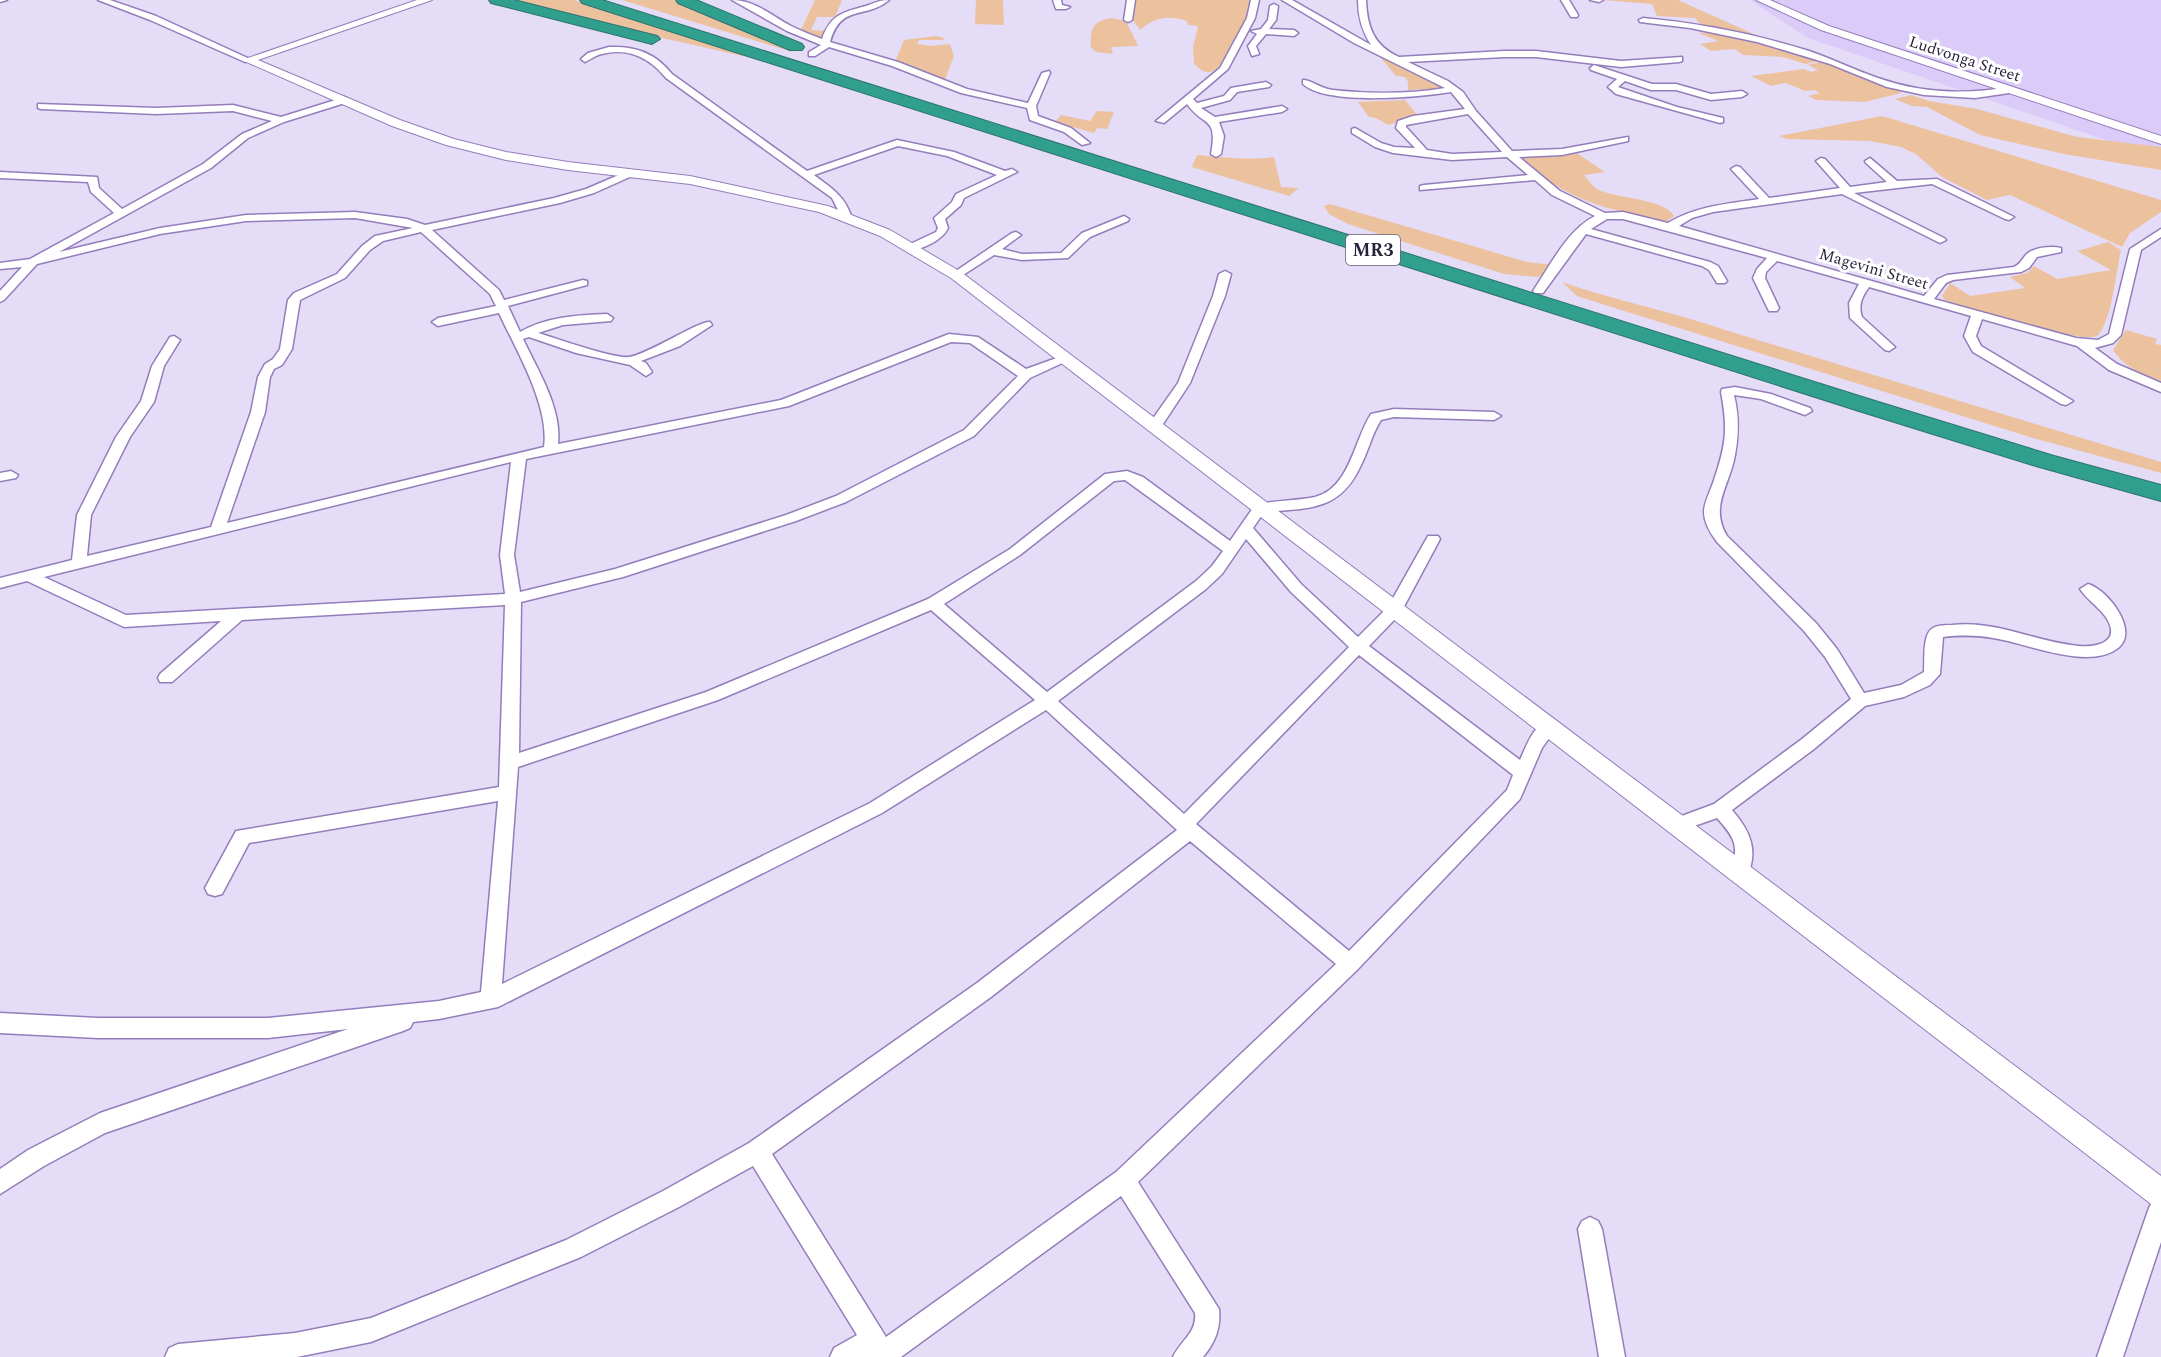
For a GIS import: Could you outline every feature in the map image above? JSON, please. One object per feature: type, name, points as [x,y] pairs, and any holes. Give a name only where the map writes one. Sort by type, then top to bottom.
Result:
[{"type":"highway","points":[[496,0],[784,71],[1060,149]]},
{"type":"highway","name":"MR3","points":[[587,0],[1833,396],[2045,461],[2161,493]]},
{"type":"highway","name":"MR3","points":[[612,0],[2024,441],[2161,479]]},
{"type":"highway","points":[[682,0],[822,47],[1034,122],[1085,143],[1222,189]]},
{"type":"street","points":[[102,0],[153,18],[248,60],[450,142],[506,156],[736,188],[846,216],[885,233],[956,274],[2161,1194]]},
{"type":"street","points":[[248,60],[427,0]]},
{"type":"street","points":[[736,0],[755,8],[822,47],[895,64],[964,91],[1031,106]]},
{"type":"street","points":[[822,47],[832,25],[848,5],[868,7],[885,0]]},
{"type":"street","points":[[1057,0],[1059,7],[1066,7]]},
{"type":"street","points":[[1128,20],[1131,0]]},
{"type":"street","points":[[1161,121],[1191,103],[1210,78],[1224,69],[1251,18],[1255,0]]},
{"type":"street","points":[[1286,0],[1357,41],[1454,89],[1460,94],[1470,111],[1509,154],[1556,193],[1603,216],[1583,230],[1539,291]]},
{"type":"street","points":[[1362,0],[1364,21],[1369,37],[1381,51]]},
{"type":"street","points":[[1565,0],[1574,15]]},
{"type":"street","points":[[1594,0],[1599,0]]},
{"type":"street","name":"Ludvonga Street","points":[[1761,0],[1825,28],[2161,140]]},
{"type":"street","points":[[1255,54],[1252,46],[1272,20],[1274,6]]},
{"type":"street","points":[[1643,20],[1732,32],[1826,60],[1872,79],[1913,91],[1980,95],[2009,90]]},
{"type":"street","points":[[1245,30],[1294,33]]},
{"type":"street","points":[[585,59],[595,52],[610,49],[645,55],[654,59],[669,76],[836,196],[846,216]]},
{"type":"street","points":[[1397,60],[1504,54],[1572,58],[1621,64],[1679,59]]},
{"type":"street","points":[[1572,58],[1651,87],[1676,87],[1712,97],[1742,94]]},
{"type":"street","points":[[1034,122],[1031,106],[1046,73]]},
{"type":"street","points":[[1623,78],[1613,87],[1619,92],[1720,120]]},
{"type":"street","points":[[1306,82],[1314,89],[1332,93],[1413,94],[1454,89]]},
{"type":"street","points":[[1191,103],[1227,98],[1234,90],[1266,85]]},
{"type":"street","points":[[0,298],[33,262],[207,166],[245,136],[282,120],[345,100]]},
{"type":"street","points":[[1191,103],[1205,117],[1213,120],[1282,109]]},
{"type":"street","points":[[41,106],[156,111],[233,108],[282,120]]},
{"type":"street","points":[[1424,152],[1401,128],[1401,123],[1413,119],[1470,111]]},
{"type":"street","points":[[1213,120],[1219,136],[1216,154]]},
{"type":"street","points":[[1355,131],[1378,145],[1393,150],[1452,157],[1562,152],[1625,139]]},
{"type":"street","points":[[807,174],[897,143],[950,154],[1009,173],[960,196],[957,203],[939,218],[943,228],[939,234],[910,248]]},
{"type":"street","points":[[1821,161],[1847,192],[1940,240]]},
{"type":"street","points":[[1870,161],[1895,184]]},
{"type":"street","points":[[1736,169],[1767,202]]},
{"type":"street","points":[[217,530],[258,412],[264,377],[269,367],[278,362],[286,349],[294,300],[305,292],[341,276],[366,248],[380,238],[556,201],[590,191],[628,174]]},
{"type":"street","points":[[0,175],[93,179],[95,190],[115,216],[130,225],[159,231]]},
{"type":"street","points":[[1424,188],[1538,177]]},
{"type":"street","points":[[1670,227],[1688,216],[1712,209],[1895,184],[1933,181],[2009,217]]},
{"type":"street","points":[[0,266],[33,262],[159,231],[246,218],[355,215],[399,220],[476,219]]},
{"type":"street","name":"Magevini Street","points":[[1603,216],[1630,218],[1670,227],[1978,315],[2096,345],[2108,342],[2115,335],[2136,249],[2161,232]]},
{"type":"street","points":[[993,252],[1022,257],[1064,256],[1086,235],[1124,219]]},
{"type":"street","points":[[399,220],[425,230],[495,292],[548,408],[553,432],[551,449]]},
{"type":"street","points":[[1583,230],[1706,264],[1714,268],[1721,281]]},
{"type":"street","points":[[956,274],[1016,235]]},
{"type":"street","points":[[1927,300],[1942,281],[1951,277],[2017,270],[2025,267],[2027,258],[2031,254],[2058,250]]},
{"type":"street","points":[[1773,308],[1759,278],[1761,271],[1774,257]]},
{"type":"street","points":[[1154,427],[1184,383],[1219,296],[1225,274]]},
{"type":"street","points":[[438,322],[583,283]]},
{"type":"street","points":[[1866,283],[1854,302],[1853,311],[1856,318],[1888,347]]},
{"type":"street","points":[[1978,315],[1968,334],[1970,342],[1977,349],[2066,401]]},
{"type":"street","points":[[515,339],[545,324],[564,319],[607,318]]},
{"type":"street","points":[[629,361],[676,343],[706,325]]},
{"type":"street","points":[[527,333],[580,350],[629,361],[642,366],[646,372]]},
{"type":"street","points":[[0,583],[519,456],[784,403],[948,338],[974,340],[1026,375]]},
{"type":"street","points":[[80,563],[84,515],[123,437],[147,402],[158,366],[174,339]]},
{"type":"street","points":[[2081,343],[2113,367],[2161,388]]},
{"type":"street","points":[[28,576],[124,621],[513,599],[618,573],[791,518],[842,499],[969,433],[1026,375],[1065,359]]},
{"type":"street","points":[[1805,411],[1745,391],[1727,392],[1733,421],[1728,458],[1711,511],[1712,517],[1714,527],[1722,539],[1810,627],[1831,653],[1860,700]]},
{"type":"street","points":[[0,1023],[98,1028],[268,1028],[439,1010],[491,1000],[876,808],[1047,701],[1201,585],[1217,570],[1260,508],[1329,497],[1336,492],[1356,463],[1363,441],[1377,417],[1394,413],[1494,416]]},
{"type":"street","points":[[491,1000],[510,763],[513,599],[507,555],[519,456]]},
{"type":"street","points":[[510,763],[712,696],[933,603],[1007,558],[1100,484],[1117,475],[1127,475],[1138,480],[1232,549]]},
{"type":"street","points":[[1246,529],[1296,588],[1358,646],[1524,773]]},
{"type":"street","points":[[178,1357],[295,1345],[371,1330],[573,1249],[757,1151],[984,990],[1187,827],[1394,610],[1433,539]]},
{"type":"street","points":[[1677,825],[1720,809],[1808,744],[1860,700],[1899,693],[1921,684],[1932,674],[1935,636],[1938,632],[1957,628],[1990,630],[2080,652],[2112,646],[2118,639],[2120,631],[2116,620],[2105,605],[2088,590]]},
{"type":"street","points":[[933,603],[1047,701],[1187,827],[1350,963]]},
{"type":"street","points":[[166,678],[239,614]]},
{"type":"street","points":[[843,1357],[880,1351],[1124,1180],[1350,963],[1514,794],[1535,745],[1548,728]]},
{"type":"street","points":[[215,888],[243,836],[506,793]]},
{"type":"street","points":[[1720,809],[1732,822],[1746,847],[1746,859],[1739,873]]},
{"type":"street","points":[[0,1184],[36,1158],[100,1124],[196,1092],[292,1056],[439,1010]]},
{"type":"street","points":[[757,1151],[880,1351]]},
{"type":"street","points":[[1124,1180],[1207,1309],[1209,1323],[1204,1336],[1186,1357]]},
{"type":"street","points":[[2110,1357],[2161,1208]]},
{"type":"street","points":[[1590,1229],[1612,1357]]},
{"type":"shaded area","points":[[512,0],[574,0],[770,62],[564,16]]},
{"type":"shaded area","points":[[622,0],[674,0],[796,53]]},
{"type":"shaded area","points":[[815,0],[842,0],[835,17],[817,17],[811,30],[825,31],[823,41],[800,32]]},
{"type":"shaded area","points":[[976,0],[1003,0],[1004,25],[975,24]]},
{"type":"shaded area","points":[[1134,0],[1252,0],[1242,29],[1224,62],[1217,69],[1207,72],[1194,63],[1193,47],[1198,26],[1188,25],[1187,21],[1180,19],[1162,18],[1140,30],[1131,17]]},
{"type":"shaded area","points":[[1603,0],[1678,0],[1760,37],[1702,25],[1695,18],[1657,16],[1652,4]]},
{"type":"shaded area","points":[[1750,0],[2161,0],[2161,159],[1808,38]]},
{"type":"shaded area","points":[[1111,18],[1126,21],[1138,46],[1111,47],[1113,54],[1096,52],[1091,47],[1092,31],[1096,24]]},
{"type":"shaded area","points":[[1721,31],[1822,60],[1806,64],[1783,57],[1743,55],[1735,49],[1711,51],[1700,44],[1719,41],[1698,33]]},
{"type":"shaded area","points":[[936,36],[944,38],[943,40],[919,40],[917,44],[932,46],[950,44],[954,56],[944,82],[895,62],[904,40]]},
{"type":"shaded area","points":[[1374,50],[1446,88],[1408,90],[1405,77],[1396,76],[1380,57],[1368,51]]},
{"type":"shaded area","points":[[1824,61],[1897,88],[1901,93],[1865,102],[1816,100],[1808,96],[1820,93],[1814,90],[1805,91],[1786,83],[1771,86],[1751,76],[1804,69],[1811,72],[1818,70],[1808,65]]},
{"type":"shaded area","points":[[1911,95],[1929,101],[1977,109],[2077,137],[2161,147],[2161,170],[2064,154],[1980,135],[1927,107],[1912,106],[1895,99]]},
{"type":"shaded area","points":[[1405,100],[1418,116],[1388,125],[1369,117],[1358,102]]},
{"type":"shaded area","points":[[1097,111],[1114,112],[1107,129],[1097,128],[1094,133],[1055,122],[1061,115],[1090,121]]},
{"type":"shaded area","points":[[1882,116],[2161,200],[2161,212],[2130,233],[2122,247],[2010,195],[1987,200],[1942,177],[1916,154],[1901,147],[1870,141],[1787,139],[1779,136]]},
{"type":"shaded area","points":[[1575,152],[1605,172],[1584,175],[1597,189],[1650,202],[1668,210],[1674,216],[1667,221],[1661,221],[1584,200],[1551,182],[1518,155],[1543,156]]},
{"type":"shaded area","points":[[1197,155],[1245,159],[1274,157],[1281,187],[1299,188],[1289,196],[1192,167]]},
{"type":"shaded area","points":[[1330,204],[1527,262],[1554,265],[1547,273],[1538,277],[1504,274],[1348,224],[1329,214],[1324,206]]},
{"type":"shaded area","points":[[2108,242],[2121,250],[2110,307],[2103,328],[2098,335],[2075,336],[2055,332],[1960,305],[1945,300],[1942,296],[1950,283],[1970,296],[2025,288],[2010,277],[2027,273],[2034,266],[2057,279],[2111,270],[2077,251]]},
{"type":"shaded area","points":[[1562,282],[1705,323],[2161,462],[2161,473],[2033,438],[1605,305],[1577,296]]},
{"type":"shaded area","points":[[2126,330],[2157,339],[2155,344],[2161,345],[2161,381],[2140,373],[2117,356],[2113,350]]}]
